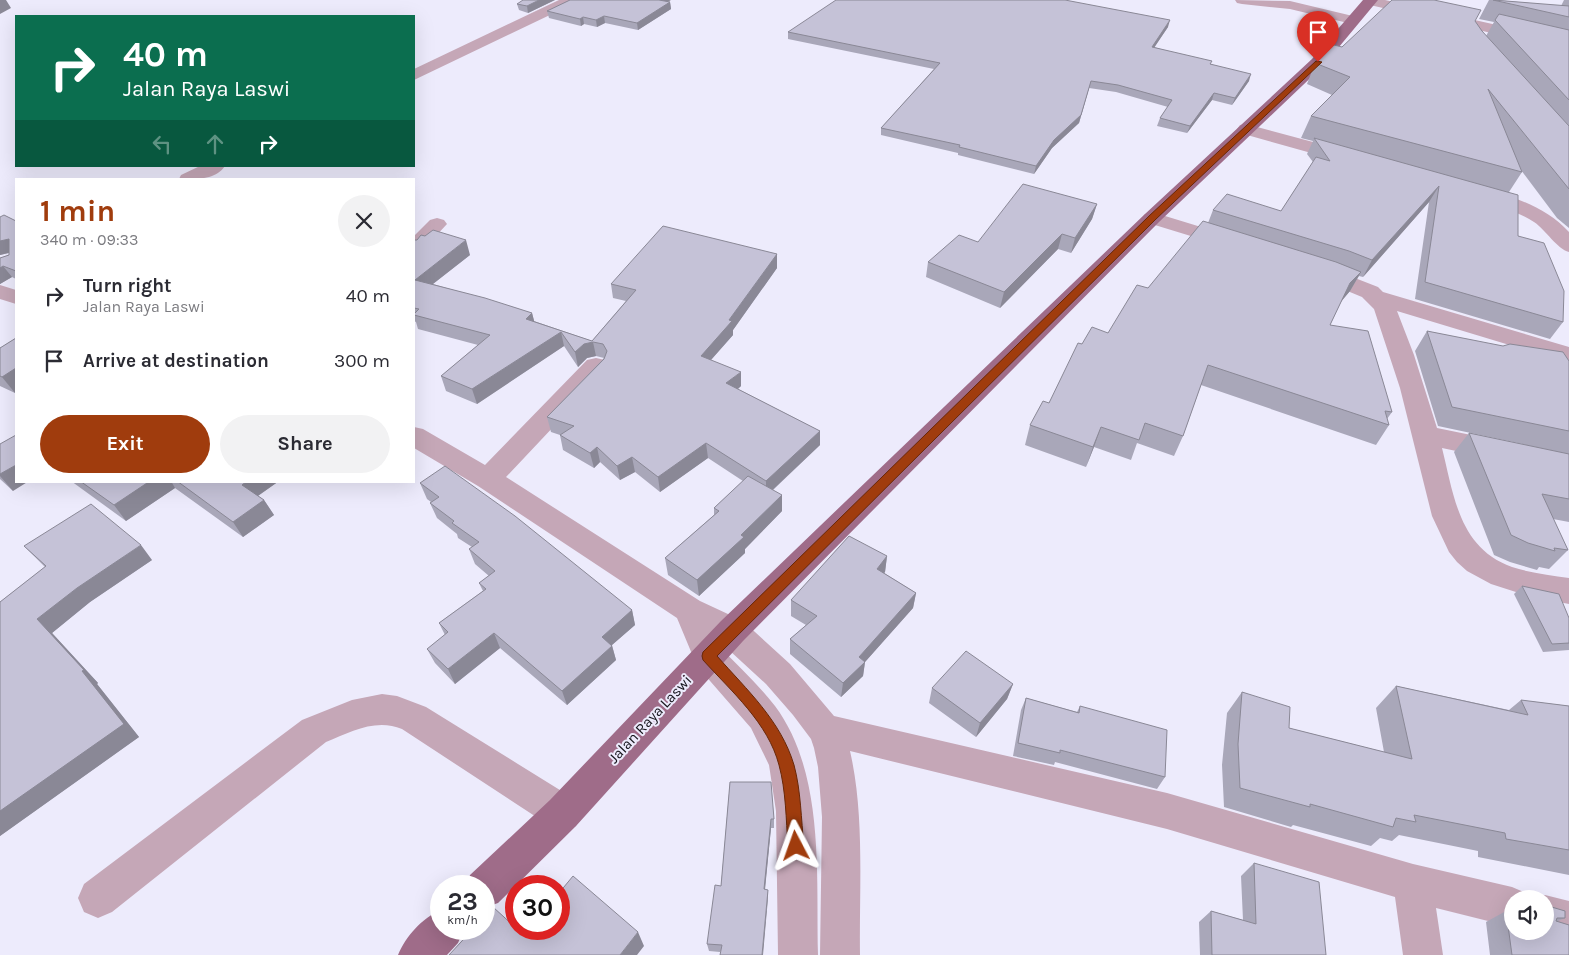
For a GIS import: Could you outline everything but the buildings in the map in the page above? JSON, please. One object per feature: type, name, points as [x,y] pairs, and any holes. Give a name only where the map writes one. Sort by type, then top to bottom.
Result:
[{"type":"main road","name":"Jalan Raya Laswi","points":[[495,878],[563,813],[732,631],[1152,218],[1318,62],[1370,1]]},
{"type":"main road","points":[[418,955],[433,940]]},
{"type":"street","points":[[415,75],[570,0]]},
{"type":"street","points":[[1243,0],[1278,14],[1348,26]]},
{"type":"street","points":[[1430,0],[1569,32]]},
{"type":"street","points":[[1370,1],[1478,34],[1569,46]]},
{"type":"street","points":[[1246,129],[1366,162]]},
{"type":"street","points":[[190,178],[214,167]]},
{"type":"street","points":[[1468,191],[1517,206],[1546,219],[1563,236],[1569,246]]},
{"type":"street","points":[[1152,218],[1249,248]]},
{"type":"street","points":[[415,247],[437,224]]},
{"type":"street","points":[[1295,263],[1359,286],[1378,298],[1497,346],[1569,355]]},
{"type":"street","points":[[0,292],[15,297]]},
{"type":"street","points":[[1378,298],[1384,307],[1395,337],[1425,435],[1448,520],[1460,548],[1468,556],[1496,573],[1515,580],[1569,591]]},
{"type":"street","points":[[1395,337],[1423,342]]},
{"type":"street","points":[[488,479],[596,366]]},
{"type":"street","points":[[1425,435],[1569,465]]},
{"type":"street","points":[[415,437],[488,479],[689,610],[732,631],[778,674],[805,704],[824,729],[832,748],[839,793],[840,955]]},
{"type":"street","points":[[689,610],[708,656],[763,717],[778,743],[786,765],[794,811],[798,955]]},
{"type":"street","points":[[98,898],[314,731],[339,720],[367,712],[390,710],[414,718],[563,813]]},
{"type":"street","points":[[824,729],[1167,811],[1413,883],[1504,905]]},
{"type":"street","points":[[1413,883],[1424,955]]},
{"type":"street","points":[[1554,917],[1569,921]]},
{"type":"route","points":[[796,846],[791,786],[778,743],[763,717],[708,656],[1152,218],[1318,62]]}]
